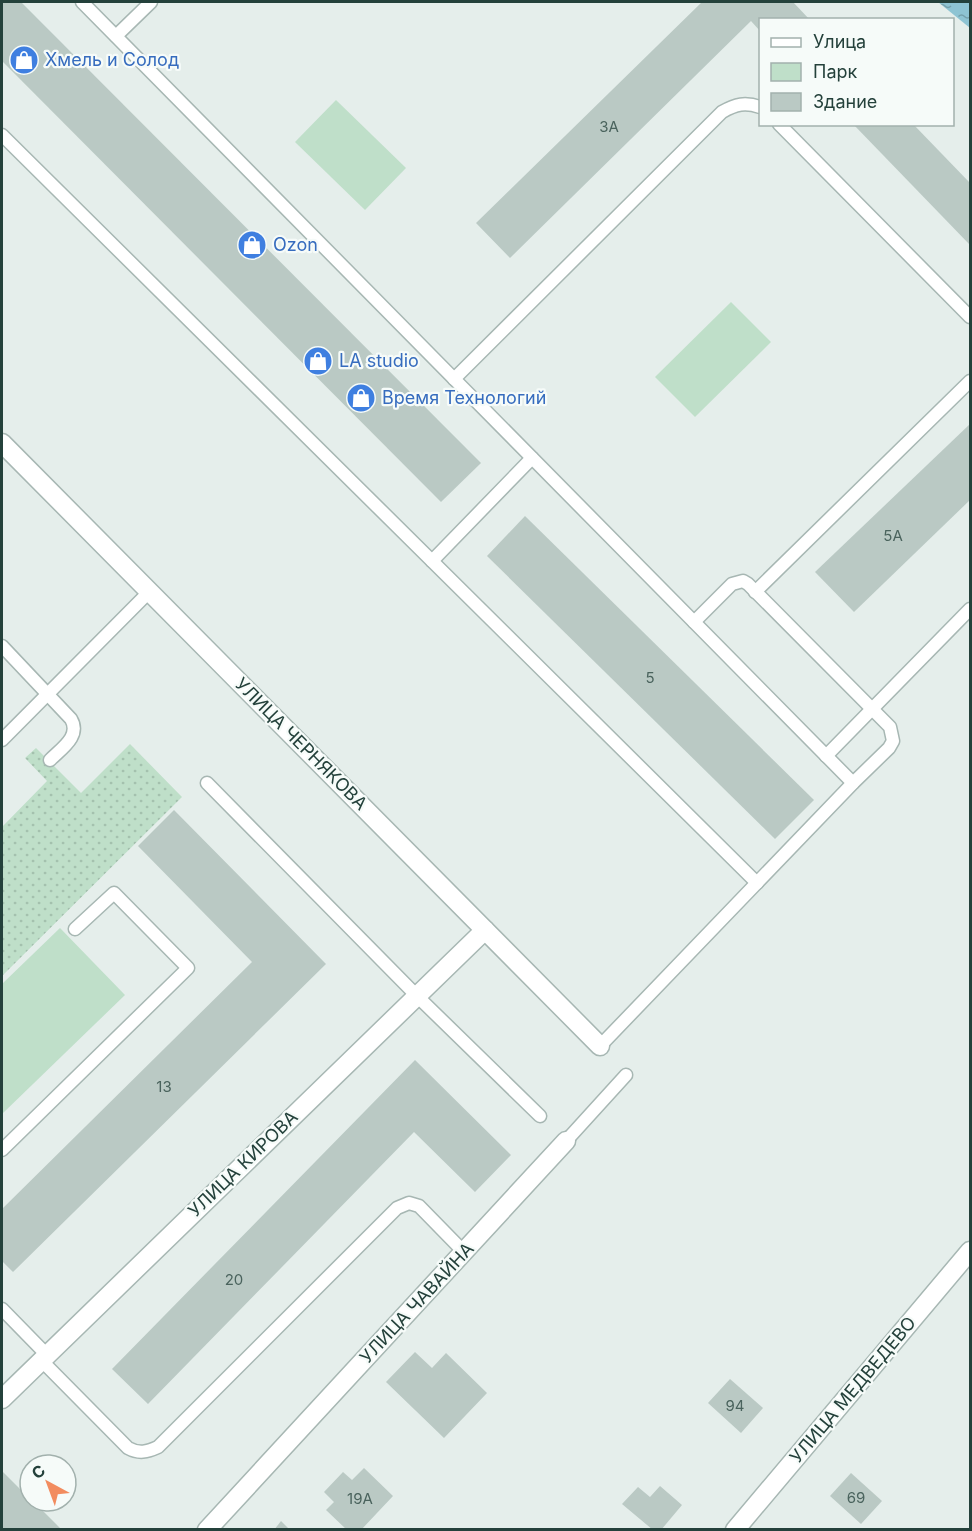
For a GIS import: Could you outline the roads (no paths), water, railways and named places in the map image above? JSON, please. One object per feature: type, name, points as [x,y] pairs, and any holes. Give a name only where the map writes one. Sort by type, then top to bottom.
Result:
[{"type":"street","name":"УЛИЦА ЧЕРНЯКОВА","points":[[2,443],[600,1046]]},
{"type":"street","name":"УЛИЦА КИРОВА","points":[[2,1399],[485,930]]},
{"type":"street","name":"УЛИЦА ЧАВАЙНА","points":[[207,1530],[566,1141]]},
{"type":"street","name":"УЛИЦА МЕДВЕДЕВО","points":[[735,1530],[970,1251]]},
{"type":"lane","points":[[82,2],[853,783]]},
{"type":"lane","points":[[116,36],[151,2]]},
{"type":"lane","points":[[454,379],[722,112],[734,105],[748,103],[759,107]]},
{"type":"lane","points":[[781,126],[970,317]]},
{"type":"lane","points":[[2,135],[757,883]]},
{"type":"lane","points":[[755,592],[970,381]]},
{"type":"lane","points":[[432,561],[532,458]]},
{"type":"lane","points":[[600,1046],[889,748],[893,741],[890,727],[743,581],[736,582],[694,622]]},
{"type":"lane","points":[[2,740],[149,592]]},
{"type":"lane","points":[[826,756],[970,609]]},
{"type":"lane","points":[[2,646],[72,718],[75,729],[70,740],[50,760]]},
{"type":"lane","points":[[207,783],[417,996],[540,1116]]},
{"type":"lane","points":[[2,1150],[188,968],[114,892],[75,929]]},
{"type":"lane","name":"УЛИЦА ЧАВАЙНА","points":[[566,1141],[626,1075]]},
{"type":"lane","points":[[2,1309],[128,1448],[135,1452],[158,1447],[397,1208],[409,1203],[419,1206],[464,1252]]},
{"type":"water","points":[[938,2],[970,2],[970,28]]},
{"type":"place","name":"Хмель и Солод","points":[[24,60]]},
{"type":"place","name":"Ozon","points":[[252,245]]},
{"type":"place","name":"LА studio","points":[[318,361]]},
{"type":"place","name":"Время Технологий","points":[[361,398]]}]
